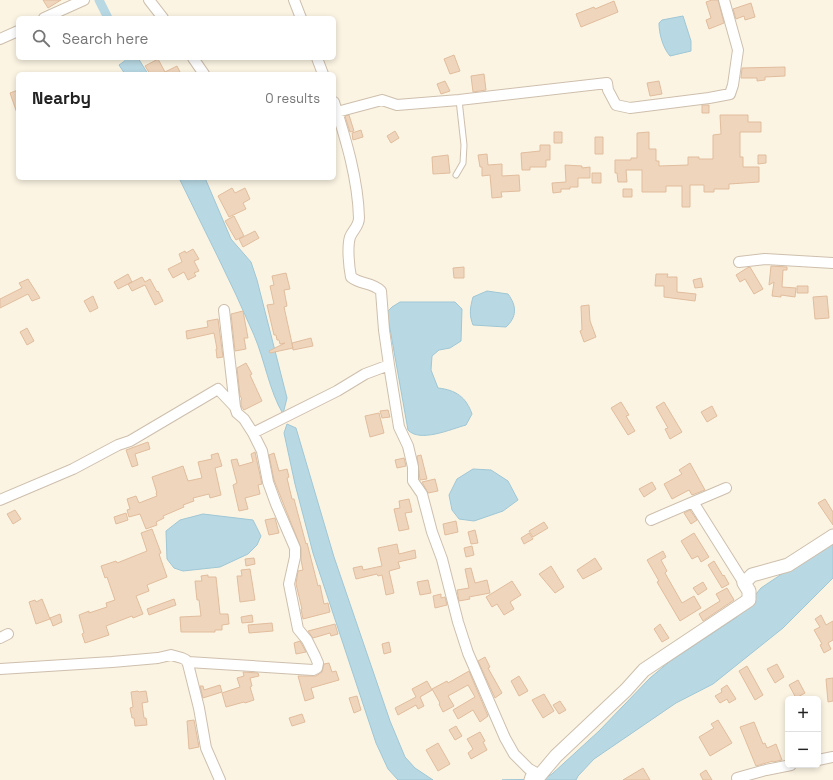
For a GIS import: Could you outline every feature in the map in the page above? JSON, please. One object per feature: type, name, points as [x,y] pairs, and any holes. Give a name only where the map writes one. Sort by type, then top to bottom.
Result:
[{"type":"street","points":[[48,16],[83,0]]},
{"type":"street","points":[[149,0],[162,16]]},
{"type":"street","points":[[294,0],[300,16]]},
{"type":"street","points":[[693,502],[749,591],[749,600],[644,670],[626,690],[534,777],[529,769],[514,754],[505,738],[468,653],[422,494],[413,481],[413,467],[408,446],[399,427],[384,330],[381,291],[376,286],[356,280],[352,277],[349,263],[350,238],[359,220],[354,172],[336,107],[382,100],[397,105],[458,100],[607,82],[608,90],[616,105],[630,108],[730,94],[733,85],[738,50],[724,0]]},
{"type":"street","points":[[0,39],[16,32]]},
{"type":"street","points":[[194,60],[203,72]]},
{"type":"street","points":[[318,60],[323,72]]},
{"type":"street","points":[[739,262],[765,259],[833,263]]},
{"type":"street","points":[[0,669],[158,658],[171,654],[188,662],[314,670],[317,668],[318,663],[315,656],[307,640],[298,629],[289,584],[295,557],[295,548],[268,482],[262,451],[253,433],[244,419],[237,413],[235,407],[224,310]]},
{"type":"street","points":[[253,433],[337,391],[365,374],[389,365]]},
{"type":"street","points":[[0,500],[74,469],[118,444],[130,440],[218,389],[235,407]]},
{"type":"street","points":[[651,520],[726,488]]},
{"type":"street","points":[[744,583],[752,575],[788,565],[833,536]]},
{"type":"street","points":[[188,662],[199,708],[206,748],[220,780]]},
{"type":"street","points":[[821,760],[833,758]]},
{"type":"street","points":[[737,778],[785,766]]},
{"type":"lane","points":[[456,175],[463,163],[464,145],[458,100]]},
{"type":"water","points":[[683,16],[691,41],[691,51],[670,56],[662,41],[659,23],[662,20]]},
{"type":"water","points":[[126,60],[139,60],[147,72],[124,72],[119,65]]},
{"type":"water","points":[[180,180],[206,180],[231,239],[251,262],[287,398],[283,414],[274,395],[254,335],[227,275]]},
{"type":"water","points":[[487,291],[508,294],[511,298],[514,307],[514,315],[506,327],[473,325],[470,311],[473,297]]},
{"type":"water","points":[[400,302],[455,302],[462,309],[461,341],[450,348],[439,350],[432,356],[431,370],[438,388],[460,395],[467,403],[472,414],[466,425],[428,435],[413,434],[408,430],[387,312]]},
{"type":"water","points":[[287,424],[296,428],[334,557],[390,721],[405,757],[415,768],[433,780],[398,780],[388,769],[376,743],[313,553],[295,484],[284,433]]},
{"type":"water","points":[[473,469],[491,470],[508,481],[518,500],[503,511],[474,521],[459,519],[452,510],[449,495],[457,479]]},
{"type":"water","points":[[203,514],[253,520],[261,536],[257,545],[248,554],[220,567],[183,571],[174,568],[167,559],[166,531],[180,520]]},
{"type":"water","points":[[833,543],[833,578],[783,628],[713,684],[676,703],[594,759],[576,780],[502,780],[543,779],[552,774],[599,731],[650,678],[669,662],[737,617],[761,588],[804,559]]},
{"type":"building","points":[[43,0],[61,0],[48,8]]},
{"type":"building","points":[[718,0],[724,23],[709,29],[706,20],[711,18],[706,2]]},
{"type":"building","points":[[614,1],[618,12],[581,27],[576,14],[594,7],[595,9]]},
{"type":"building","points":[[751,3],[755,17],[745,20],[744,16],[736,19],[733,9]]},
{"type":"building","points":[[454,55],[460,71],[450,74],[444,59]]},
{"type":"building","points":[[159,60],[165,72],[149,72],[145,66]]},
{"type":"building","points":[[177,66],[180,72],[165,72]]},
{"type":"building","points":[[785,67],[785,76],[765,77],[765,80],[757,81],[757,78],[741,78],[742,68]]},
{"type":"building","points":[[484,74],[486,90],[473,92],[471,76]]},
{"type":"building","points":[[445,81],[450,91],[441,94],[437,84]]},
{"type":"building","points":[[659,81],[662,94],[650,96],[647,83]]},
{"type":"building","points":[[16,91],[16,110],[10,93]]},
{"type":"building","points":[[702,105],[709,105],[709,113],[702,113]]},
{"type":"building","points":[[349,115],[354,131],[350,132],[345,116]]},
{"type":"building","points":[[720,115],[748,115],[748,122],[761,122],[761,132],[740,132],[740,157],[743,157],[743,167],[759,167],[759,182],[729,184],[729,189],[714,189],[714,192],[704,192],[704,185],[690,185],[690,207],[682,207],[682,186],[666,186],[666,192],[642,192],[642,170],[626,170],[627,182],[618,182],[617,173],[615,173],[615,160],[631,160],[631,158],[637,158],[637,133],[649,132],[649,149],[656,149],[656,161],[659,161],[659,166],[688,165],[688,157],[713,159],[713,135],[721,134]]},
{"type":"building","points":[[361,130],[363,137],[353,140],[352,133]]},
{"type":"building","points":[[395,131],[399,138],[391,143],[387,136]]},
{"type":"building","points":[[554,132],[562,132],[562,143],[554,143]]},
{"type":"building","points":[[595,137],[603,137],[603,154],[595,154]]},
{"type":"building","points":[[540,145],[550,145],[550,160],[546,160],[546,167],[530,167],[530,170],[522,170],[521,153],[540,151]]},
{"type":"building","points":[[487,154],[488,165],[502,164],[502,176],[519,175],[520,191],[501,192],[502,197],[492,198],[490,175],[482,176],[482,167],[480,167],[478,155]]},
{"type":"building","points":[[448,155],[450,173],[433,174],[432,157]]},
{"type":"building","points":[[758,155],[766,155],[766,163],[758,164]]},
{"type":"building","points":[[565,165],[582,166],[582,168],[590,167],[590,178],[578,178],[578,187],[561,189],[561,192],[553,193],[552,183],[566,182]]},
{"type":"building","points":[[592,173],[601,173],[601,183],[592,183]]},
{"type":"building","points":[[232,188],[235,193],[245,188],[250,199],[243,203],[246,209],[229,217],[218,196]]},
{"type":"building","points":[[623,189],[632,189],[632,197],[623,197]]},
{"type":"building","points":[[234,216],[244,236],[236,240],[225,221]]},
{"type":"building","points":[[255,231],[259,238],[243,247],[239,239]]},
{"type":"building","points":[[193,249],[199,259],[194,261],[199,271],[194,273],[196,276],[188,280],[184,272],[173,278],[168,269],[182,262],[179,254],[185,251],[186,253]]},
{"type":"building","points":[[771,266],[787,267],[787,270],[783,270],[782,287],[796,288],[795,297],[781,295],[781,297],[772,296],[774,282],[769,285]]},
{"type":"building","points":[[464,267],[464,278],[454,278],[453,268]]},
{"type":"building","points":[[750,267],[763,289],[754,294],[745,279],[740,282],[736,275]]},
{"type":"building","points":[[286,273],[290,289],[284,290],[287,306],[284,307],[293,348],[270,353],[269,351],[285,343],[280,344],[276,335],[274,335],[267,305],[274,304],[270,286],[274,285],[272,276]]},
{"type":"building","points":[[128,274],[132,282],[118,289],[114,282]]},
{"type":"building","points":[[656,274],[668,274],[667,277],[677,277],[677,292],[696,294],[695,301],[664,297],[664,286],[655,286]]},
{"type":"building","points":[[142,277],[145,282],[150,279],[163,301],[155,305],[145,285],[132,291],[128,284]]},
{"type":"building","points":[[701,278],[703,287],[695,288],[693,280]]},
{"type":"building","points":[[28,279],[40,298],[32,301],[28,294],[0,308],[0,299],[22,288],[19,283]]},
{"type":"building","points":[[797,286],[808,286],[808,293],[797,293]]},
{"type":"building","points":[[93,296],[98,308],[90,312],[84,301]]},
{"type":"building","points":[[827,296],[829,318],[815,319],[813,297]]},
{"type":"building","points":[[589,305],[590,321],[596,337],[584,342],[580,331],[582,330],[581,306]]},
{"type":"building","points":[[243,311],[248,338],[244,338],[246,349],[235,351],[231,314]]},
{"type":"building","points":[[218,319],[223,357],[217,358],[214,333],[187,339],[186,331],[208,327],[207,321]]},
{"type":"building","points":[[27,328],[34,341],[27,345],[20,332]]},
{"type":"building","points":[[311,338],[313,346],[293,350],[292,343]]},
{"type":"building","points":[[246,363],[252,374],[250,375],[262,401],[244,410],[241,406],[242,399],[240,396],[237,368]]},
{"type":"building","points":[[621,402],[629,415],[626,416],[635,431],[628,435],[611,408]]},
{"type":"building","points":[[664,402],[682,432],[670,439],[665,429],[668,428],[656,407]]},
{"type":"building","points":[[712,406],[717,416],[707,422],[701,412]]},
{"type":"building","points":[[388,410],[390,417],[382,418],[380,411]]},
{"type":"building","points":[[379,413],[384,433],[370,437],[365,416]]},
{"type":"building","points":[[148,442],[150,449],[135,454],[138,465],[132,467],[126,450]]},
{"type":"building","points":[[255,452],[262,484],[258,485],[260,494],[245,498],[248,509],[239,511],[233,485],[237,483],[231,460],[237,459],[239,466],[253,462],[251,454]]},
{"type":"building","points":[[218,453],[222,466],[215,468],[221,495],[210,498],[209,494],[193,498],[194,501],[163,516],[164,518],[156,522],[157,525],[146,529],[140,514],[129,517],[127,510],[130,509],[127,499],[136,496],[139,503],[157,496],[152,477],[183,466],[188,481],[202,478],[198,462],[212,459],[211,455]]},
{"type":"building","points":[[274,453],[279,471],[287,469],[289,477],[287,478],[292,499],[294,499],[318,586],[320,585],[324,604],[328,603],[330,612],[303,619],[296,584],[298,571],[303,570],[301,548],[274,480],[269,455]]},
{"type":"building","points":[[421,455],[427,479],[420,480],[417,456]]},
{"type":"building","points":[[404,458],[406,466],[397,468],[395,460]]},
{"type":"building","points":[[690,463],[705,490],[692,495],[689,490],[672,499],[664,484],[682,474],[679,470]]},
{"type":"building","points":[[435,479],[438,491],[428,493],[422,482]]},
{"type":"building","points":[[652,482],[656,489],[644,497],[639,489]]},
{"type":"building","points":[[409,499],[412,512],[405,513],[409,529],[399,531],[394,509],[400,508],[399,501]]},
{"type":"building","points":[[825,499],[833,512],[833,525],[818,503]]},
{"type":"building","points":[[15,510],[21,519],[13,524],[7,514]]},
{"type":"building","points":[[690,510],[697,520],[691,524],[684,513]]},
{"type":"building","points":[[126,513],[128,520],[116,524],[114,517]]},
{"type":"building","points":[[275,518],[279,533],[269,535],[265,520]]},
{"type":"building","points":[[456,521],[458,532],[445,535],[443,524]]},
{"type":"building","points":[[544,522],[548,528],[533,537],[529,531]]},
{"type":"building","points":[[152,529],[161,553],[159,554],[167,577],[147,585],[149,591],[136,596],[143,614],[133,618],[132,616],[106,626],[109,635],[85,643],[79,615],[107,607],[106,603],[115,600],[107,577],[105,578],[101,566],[116,561],[117,563],[147,551],[141,533]]},
{"type":"building","points":[[475,530],[478,543],[471,544],[468,532]]},
{"type":"building","points":[[529,533],[533,539],[524,544],[521,538]]},
{"type":"building","points":[[694,533],[709,557],[701,562],[698,556],[692,559],[681,541]]},
{"type":"building","points":[[397,544],[399,554],[415,550],[416,558],[398,562],[400,568],[389,571],[394,593],[386,595],[382,575],[378,576],[377,574],[356,579],[353,568],[362,566],[363,570],[382,566],[378,548]]},
{"type":"building","points":[[472,546],[474,555],[466,557],[464,548]]},
{"type":"building","points":[[663,551],[666,557],[661,560],[667,571],[665,573],[682,603],[694,596],[701,608],[680,621],[657,582],[659,581],[647,560]]},
{"type":"building","points":[[254,558],[255,564],[246,566],[245,559]]},
{"type":"building","points":[[595,558],[602,569],[583,579],[577,570]]},
{"type":"building","points":[[714,561],[729,584],[722,588],[708,565]]},
{"type":"building","points":[[551,566],[564,587],[555,593],[539,574]]},
{"type":"building","points":[[471,568],[475,583],[487,580],[490,593],[469,597],[470,599],[459,601],[457,590],[469,588],[465,569]]},
{"type":"building","points":[[250,569],[255,600],[240,602],[237,576],[242,576],[241,570]]},
{"type":"building","points":[[208,575],[208,577],[216,577],[220,614],[228,614],[229,624],[222,625],[222,630],[215,630],[215,632],[181,632],[180,617],[201,616],[199,600],[197,600],[195,581],[202,581],[201,576]]},
{"type":"building","points":[[428,580],[431,593],[420,595],[417,582]]},
{"type":"building","points":[[512,581],[521,595],[510,602],[514,609],[504,615],[497,604],[492,607],[486,597]]},
{"type":"building","points":[[703,582],[707,589],[698,595],[693,588]]},
{"type":"building","points":[[727,588],[734,600],[703,621],[699,614],[720,601],[716,594]]},
{"type":"building","points":[[441,594],[441,598],[445,597],[447,605],[435,608],[433,596]]},
{"type":"building","points":[[42,599],[50,619],[36,624],[29,602],[35,600],[36,602]]},
{"type":"building","points":[[174,599],[176,605],[149,615],[147,609]]},
{"type":"building","points":[[60,614],[62,622],[53,626],[50,618]]},
{"type":"building","points":[[252,615],[253,622],[242,623],[241,617]]},
{"type":"building","points":[[821,615],[826,625],[833,621],[833,640],[828,643],[831,649],[824,653],[820,645],[822,644],[814,630],[820,627],[815,619]]},
{"type":"building","points":[[272,623],[273,631],[249,633],[248,625]]},
{"type":"building","points":[[335,624],[338,634],[331,636],[330,633],[313,638],[308,631]]},
{"type":"building","points":[[660,624],[669,638],[662,642],[654,629]]},
{"type":"building","points":[[300,641],[306,652],[296,654],[294,643]]},
{"type":"building","points":[[389,642],[391,652],[384,654],[382,644]]},
{"type":"building","points":[[485,657],[490,667],[488,668],[502,693],[495,698],[478,661]]},
{"type":"building","points":[[329,663],[332,672],[336,671],[339,680],[311,688],[314,698],[305,701],[298,676],[316,676],[322,672],[324,664]]},
{"type":"building","points":[[777,664],[784,677],[775,683],[767,669]]},
{"type":"building","points":[[747,666],[763,695],[755,700],[739,671]]},
{"type":"building","points":[[469,671],[488,716],[480,722],[473,710],[458,719],[453,710],[475,697],[468,685],[448,696],[454,706],[443,712],[432,689],[447,681],[448,683]]},
{"type":"building","points":[[243,672],[258,673],[259,676],[250,678],[252,686],[250,687],[254,700],[226,707],[222,693],[240,687],[237,678],[244,676]]},
{"type":"building","points":[[519,676],[528,691],[519,696],[511,681]]},
{"type":"building","points":[[833,678],[833,701],[828,702],[826,679]]},
{"type":"building","points":[[798,680],[805,693],[800,696],[795,696],[789,685]]},
{"type":"building","points":[[427,681],[432,690],[420,697],[424,706],[418,709],[416,705],[398,715],[395,708],[416,697],[412,689]]},
{"type":"building","points":[[220,685],[222,692],[203,698],[200,686],[203,686],[204,690]]},
{"type":"building","points":[[727,685],[736,699],[729,703],[727,699],[720,703],[715,696],[722,692],[721,689]]},
{"type":"building","points":[[146,691],[148,702],[142,703],[144,718],[146,718],[147,725],[135,726],[134,718],[132,718],[130,708],[133,707],[131,692]]},
{"type":"building","points":[[544,694],[554,711],[543,718],[532,700]]},
{"type":"building","points":[[357,696],[361,710],[354,713],[349,698]]},
{"type":"building","points":[[560,701],[566,710],[559,714],[553,705]]},
{"type":"building","points":[[302,714],[305,722],[292,726],[289,718]]},
{"type":"building","points":[[194,720],[199,747],[189,749],[187,721]]},
{"type":"building","points":[[718,720],[732,743],[710,756],[699,737],[714,728],[711,724]]},
{"type":"building","points":[[754,722],[763,744],[765,743],[767,748],[776,744],[782,760],[756,766],[740,727]]},
{"type":"building","points":[[456,726],[462,736],[455,740],[449,730]]},
{"type":"building","points":[[480,732],[485,741],[483,742],[487,750],[471,759],[468,753],[473,749],[467,739]]},
{"type":"building","points":[[438,743],[450,764],[438,771],[426,750]]},
{"type":"building","points":[[643,768],[650,780],[623,780]]},
{"type":"building","points":[[706,770],[712,780],[703,780],[700,774]]},
{"type":"waterway","points":[[99,0],[107,16]]},
{"type":"waterway","points":[[129,60],[136,72]]}]
